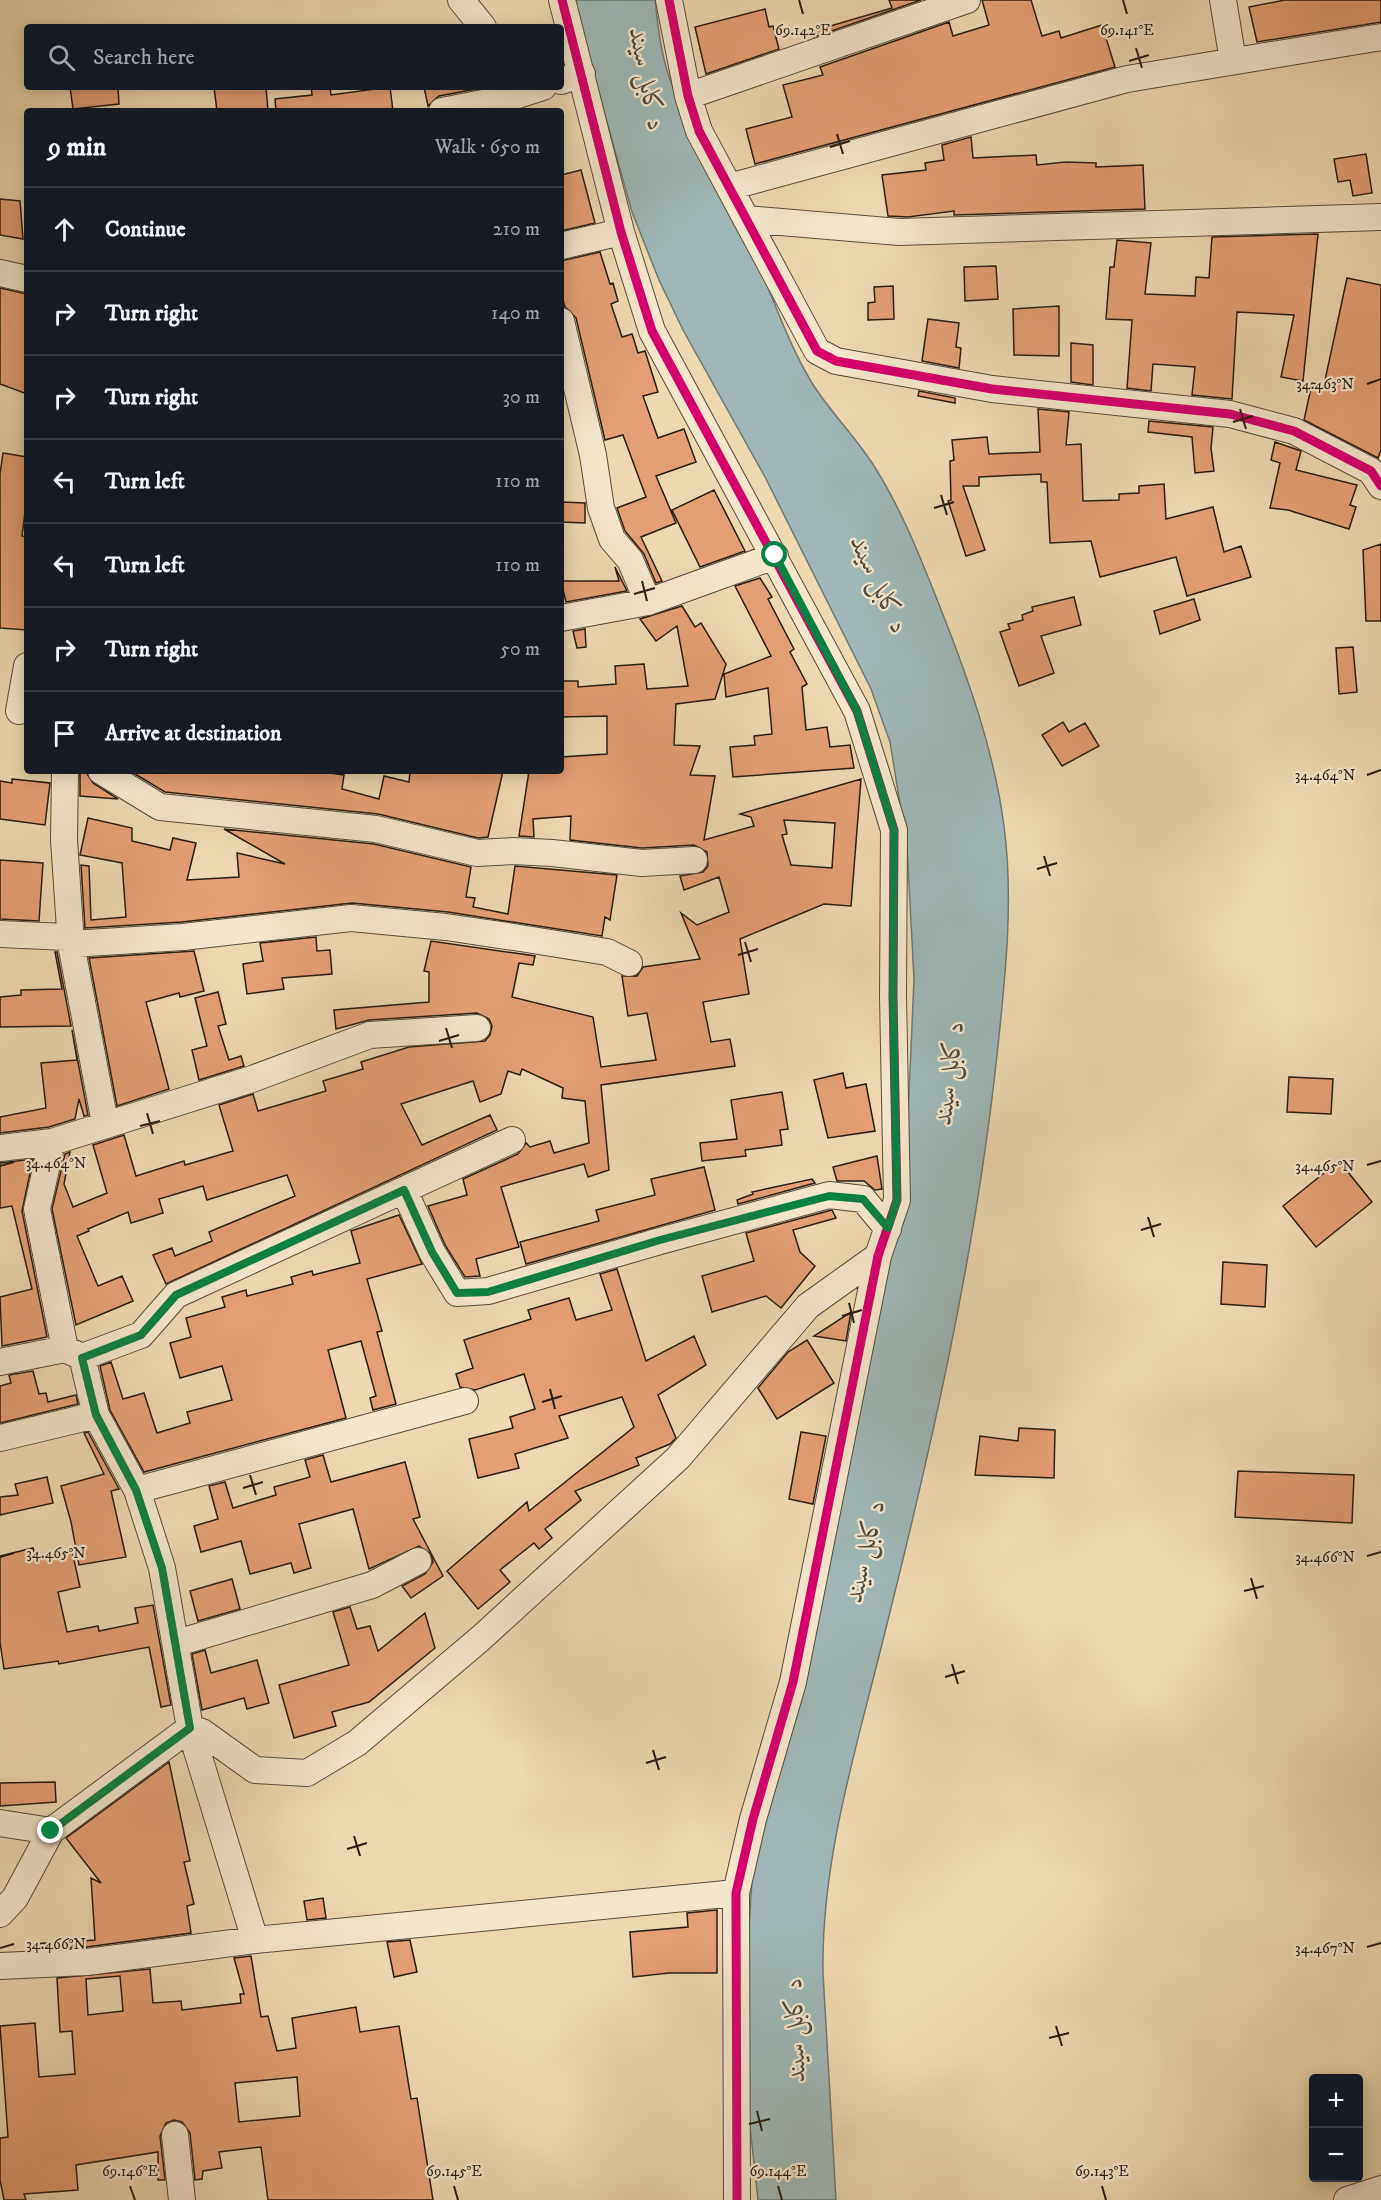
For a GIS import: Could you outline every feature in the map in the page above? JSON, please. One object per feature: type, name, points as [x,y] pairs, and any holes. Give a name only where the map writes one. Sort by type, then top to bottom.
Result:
[{"type":"street","points":[[461,0],[481,24]]},
{"type":"street","points":[[562,0],[571,78],[652,331],[775,555],[857,711],[894,830],[893,996],[897,1200],[878,1256],[793,1682],[753,1819],[736,1893],[737,2200]]},
{"type":"street","points":[[669,0],[688,96],[699,130],[817,351],[836,361],[992,389],[1230,414],[1294,431],[1371,471],[1381,486]]},
{"type":"street","points":[[688,96],[967,0]]},
{"type":"street","points":[[1223,0],[1233,61]]},
{"type":"street","points":[[729,187],[1127,80],[1381,37]]},
{"type":"street","points":[[453,108],[526,90]]},
{"type":"street","points":[[746,219],[899,232],[1381,217]]},
{"type":"street","points":[[564,245],[621,232]]},
{"type":"street","points":[[0,273],[24,278]]},
{"type":"street","points":[[564,334],[593,455],[601,508],[612,539],[630,560],[648,602]]},
{"type":"street","points":[[564,617],[648,602],[775,555]]},
{"type":"street","points":[[15,711],[24,677]]},
{"type":"street","points":[[65,774],[64,840],[71,944],[105,1123]]},
{"type":"street","points":[[106,774],[160,807],[376,830],[477,853],[513,851],[552,853],[642,863],[694,860]]},
{"type":"street","points":[[71,944],[183,937],[351,918],[446,927],[608,952],[629,963]]},
{"type":"street","points":[[0,934],[66,937],[71,944]]},
{"type":"street","points":[[0,1148],[52,1142],[105,1123],[252,1079],[370,1035],[477,1028]]},
{"type":"street","points":[[0,1362],[74,1353],[141,1335],[176,1295],[512,1140]]},
{"type":"street","points":[[52,1142],[37,1209],[74,1353],[96,1415],[136,1490],[162,1568],[190,1728],[255,1940]]},
{"type":"street","points":[[404,1190],[432,1252],[457,1293],[488,1292],[660,1240],[829,1196],[863,1199],[888,1228]]},
{"type":"street","points":[[190,1728],[209,1737],[255,1770],[307,1773],[357,1743],[481,1638],[678,1458],[808,1306],[878,1256]]},
{"type":"street","points":[[136,1490],[465,1401]]},
{"type":"street","points":[[0,1438],[96,1415]]},
{"type":"street","points":[[177,1644],[372,1585],[418,1561]]},
{"type":"street","points":[[0,1914],[15,1898],[51,1831],[190,1728]]},
{"type":"street","points":[[0,1823],[51,1831]]},
{"type":"street","points":[[0,1966],[87,1962],[255,1940],[736,1893]]},
{"type":"street","points":[[175,2135],[182,2200]]},
{"type":"street","points":[[1347,2200],[1381,2189]]},
{"type":"water","name":"د کابل سيند","points":[[573,0],[655,0],[662,52],[671,82],[696,139],[753,250],[802,365],[819,394],[874,466],[902,517],[918,553],[979,715],[994,770],[1004,826],[1008,883],[1005,969],[988,1128],[965,1275],[902,1564],[852,1761],[834,1845],[828,1888],[823,1973],[836,2200],[758,2200],[749,2117],[745,1992],[753,1865],[905,1187],[914,979],[907,847],[890,742],[871,689],[765,477],[683,330],[659,280],[632,212]]},
{"type":"building","points":[[889,0],[921,0],[814,37],[813,31],[892,8]]},
{"type":"building","points":[[982,0],[1031,0],[1042,36],[1059,31],[1061,38],[1102,25],[1115,67],[755,164],[746,129],[792,117],[783,85],[823,75],[820,67],[949,22],[953,36],[989,25]]},
{"type":"building","points":[[1285,0],[1381,0],[1381,22],[1257,42],[1249,7]]},
{"type":"building","points":[[765,9],[769,27],[773,26],[779,49],[706,74],[695,27]]},
{"type":"building","points":[[70,90],[118,90],[119,104],[73,108]]},
{"type":"building","points":[[214,90],[266,90],[268,108],[217,108]]},
{"type":"building","points":[[311,90],[330,90],[331,95],[368,90],[390,90],[393,108],[276,108],[275,99],[312,95]]},
{"type":"building","points":[[425,90],[471,90],[439,96],[428,106]]},
{"type":"building","points":[[971,137],[973,158],[1036,155],[1037,165],[1066,162],[1096,163],[1096,167],[1143,165],[1145,209],[954,215],[954,211],[908,217],[888,216],[882,175],[926,170],[925,163],[944,160],[942,145]]},
{"type":"building","points":[[1366,154],[1372,193],[1353,196],[1350,180],[1338,182],[1334,159]]},
{"type":"building","points":[[581,170],[595,223],[564,230],[564,174]]},
{"type":"building","points":[[0,199],[20,201],[23,239],[0,235]]},
{"type":"building","points":[[1318,234],[1303,381],[1281,377],[1294,315],[1237,312],[1232,399],[1192,395],[1195,367],[1153,364],[1151,391],[1127,388],[1132,320],[1106,319],[1110,267],[1114,267],[1117,240],[1151,243],[1145,294],[1195,296],[1196,277],[1209,278],[1212,237]]},
{"type":"building","points":[[600,252],[618,301],[611,304],[622,337],[632,334],[638,353],[645,351],[658,392],[643,396],[658,438],[684,429],[696,462],[656,476],[676,523],[641,537],[662,581],[656,583],[644,554],[625,531],[617,508],[646,497],[623,435],[605,440],[576,318],[564,304],[564,260]]},
{"type":"building","points":[[996,266],[998,299],[965,301],[964,267]]},
{"type":"building","points":[[1347,278],[1381,285],[1381,450],[1378,458],[1304,420],[1312,383],[1324,385]]},
{"type":"building","points":[[893,286],[894,319],[868,320],[868,303],[875,302],[874,287]]},
{"type":"building","points":[[0,288],[24,293],[24,393],[0,384]]},
{"type":"building","points":[[1059,306],[1059,356],[1014,355],[1013,309]]},
{"type":"building","points":[[928,319],[959,323],[956,347],[961,348],[959,368],[922,361]]},
{"type":"building","points":[[1071,343],[1093,345],[1093,385],[1071,382]]},
{"type":"building","points":[[919,391],[955,398],[955,403],[918,396]]},
{"type":"building","points":[[1038,409],[1069,412],[1066,445],[1081,444],[1083,501],[1119,500],[1119,494],[1139,493],[1139,486],[1164,484],[1166,519],[1213,507],[1224,552],[1241,546],[1251,577],[1187,596],[1176,557],[1100,577],[1091,541],[1050,543],[1047,482],[1041,482],[1041,474],[979,477],[979,486],[963,486],[985,550],[966,556],[948,501],[951,500],[950,461],[954,460],[952,440],[987,437],[989,454],[1040,452]]},
{"type":"building","points":[[1149,421],[1213,427],[1211,448],[1214,471],[1195,473],[1192,437],[1148,432]]},
{"type":"building","points":[[1275,442],[1301,451],[1296,470],[1357,485],[1350,505],[1356,507],[1349,529],[1288,510],[1270,508],[1280,463],[1271,460]]},
{"type":"building","points":[[3,453],[24,456],[22,536],[24,536],[24,630],[0,628],[0,474]]},
{"type":"building","points":[[714,490],[745,551],[700,567],[672,510]]},
{"type":"building","points":[[564,502],[585,503],[585,523],[564,522]]},
{"type":"building","points":[[1381,544],[1381,621],[1366,621],[1363,550]]},
{"type":"building","points":[[615,567],[627,591],[566,602],[564,581],[619,581]]},
{"type":"building","points":[[760,578],[772,597],[768,599],[794,649],[790,652],[807,684],[802,687],[806,730],[827,727],[830,747],[850,745],[854,768],[733,777],[730,747],[755,745],[754,736],[772,734],[768,688],[726,697],[724,674],[771,656],[735,586]]},
{"type":"building","points":[[1074,597],[1081,625],[1041,636],[1054,673],[1019,686],[1000,632],[1010,629],[1008,624],[1023,620],[1022,615],[1033,611],[1032,607]]},
{"type":"building","points":[[1194,599],[1200,620],[1160,634],[1154,611]]},
{"type":"building","points":[[682,606],[695,627],[701,623],[726,664],[715,699],[676,704],[674,745],[700,746],[690,775],[715,776],[704,840],[754,826],[751,817],[740,814],[861,779],[851,906],[824,904],[740,939],[749,994],[703,1002],[711,1042],[730,1039],[735,1066],[601,1085],[609,1170],[588,1177],[584,1164],[501,1187],[519,1247],[476,1259],[480,1276],[465,1277],[445,1245],[428,1206],[467,1195],[463,1179],[518,1154],[526,1143],[530,1147],[550,1141],[554,1153],[589,1143],[585,1101],[562,1098],[563,1088],[522,1069],[520,1075],[508,1071],[501,1094],[480,1102],[473,1081],[401,1104],[422,1145],[490,1115],[497,1130],[166,1284],[153,1255],[172,1248],[175,1256],[212,1241],[209,1232],[295,1196],[287,1175],[207,1200],[203,1186],[159,1199],[163,1213],[131,1223],[128,1212],[88,1229],[89,1231],[77,1236],[98,1286],[122,1276],[133,1301],[76,1325],[52,1209],[65,1154],[70,1152],[64,1184],[73,1207],[107,1193],[93,1145],[124,1135],[136,1176],[184,1161],[185,1165],[233,1151],[219,1105],[253,1094],[258,1111],[326,1091],[323,1081],[363,1069],[361,1062],[409,1047],[485,1041],[490,1035],[492,1026],[489,1019],[477,1013],[369,1020],[336,1029],[334,1010],[429,1002],[429,972],[424,971],[431,941],[535,956],[533,965],[519,963],[512,997],[593,1017],[601,1067],[656,1060],[647,1013],[628,1016],[622,976],[637,976],[643,967],[700,959],[681,913],[697,925],[729,912],[719,877],[684,890],[680,876],[703,872],[708,866],[707,852],[694,845],[642,848],[570,840],[571,816],[533,819],[534,837],[519,836],[529,774],[564,774],[564,757],[607,754],[607,716],[564,717],[564,681],[578,681],[578,687],[616,684],[615,666],[644,664],[647,689],[688,686],[677,626],[656,641],[640,619]],"holes":[[[784,820],[835,823],[832,868],[791,865],[782,835],[787,834]]]},
{"type":"building","points":[[585,629],[586,647],[577,648],[573,631]]},
{"type":"building","points":[[1353,647],[1357,692],[1339,694],[1336,648]]},
{"type":"building","points":[[1063,722],[1069,732],[1085,723],[1099,746],[1062,766],[1042,735]]},
{"type":"building","points":[[80,774],[87,774],[93,783],[118,799],[80,796]]},
{"type":"building","points":[[135,774],[336,774],[344,775],[342,789],[379,799],[384,776],[409,782],[410,774],[502,774],[488,837],[478,838],[378,814],[165,792]]},
{"type":"building","points":[[12,779],[50,783],[45,825],[0,819],[0,781],[12,783]]},
{"type":"building","points":[[88,818],[132,828],[132,841],[170,850],[173,838],[196,843],[187,880],[239,877],[237,853],[285,864],[224,829],[374,844],[471,867],[466,897],[475,898],[473,907],[508,914],[515,866],[617,875],[610,920],[605,917],[602,936],[448,912],[352,903],[182,922],[85,928],[81,865],[89,866],[91,920],[126,917],[122,863],[80,855]]},
{"type":"building","points":[[0,860],[43,863],[39,921],[0,919]]},
{"type":"building","points":[[316,937],[317,951],[330,950],[332,974],[282,978],[284,989],[247,994],[243,964],[263,961],[260,943]]},
{"type":"building","points":[[194,951],[204,991],[180,997],[179,993],[146,1002],[169,1089],[117,1106],[89,958]]},
{"type":"building","points":[[55,952],[57,952],[71,1026],[0,1027],[0,997],[21,995],[21,990],[62,989]]},
{"type":"building","points":[[218,992],[226,1024],[218,1026],[229,1060],[241,1056],[244,1066],[199,1080],[192,1050],[207,1046],[195,998]]},
{"type":"building","points":[[72,1030],[88,1115],[84,1116],[79,1099],[75,1119],[49,1127],[0,1133],[0,1117],[46,1108],[41,1063],[77,1060]]},
{"type":"building","points":[[843,1073],[846,1088],[866,1084],[875,1131],[828,1138],[814,1080]]},
{"type":"building","points":[[1289,1077],[1333,1079],[1331,1114],[1287,1112]]},
{"type":"building","points":[[782,1092],[788,1129],[780,1130],[782,1145],[745,1150],[746,1156],[702,1161],[700,1143],[737,1139],[731,1100]]},
{"type":"building","points":[[877,1156],[882,1189],[875,1190],[864,1181],[837,1181],[833,1167]]},
{"type":"building","points":[[33,1159],[22,1211],[47,1337],[2,1346],[0,1297],[32,1289],[12,1206],[0,1208],[0,1163]]},
{"type":"building","points":[[1339,1161],[1372,1202],[1316,1247],[1283,1206]]},
{"type":"building","points":[[704,1167],[715,1210],[526,1264],[520,1242],[599,1221],[596,1210],[655,1195],[651,1179]]},
{"type":"building","points":[[812,1179],[815,1183],[738,1204],[737,1200],[753,1194],[752,1192]]},
{"type":"building","points":[[832,1210],[836,1218],[793,1230],[800,1252],[815,1266],[781,1308],[766,1296],[712,1312],[702,1276],[754,1261],[746,1233]]},
{"type":"building","points":[[399,1215],[422,1264],[367,1279],[382,1331],[377,1332],[396,1404],[373,1410],[370,1398],[376,1396],[361,1341],[328,1350],[346,1418],[144,1472],[110,1410],[100,1366],[111,1362],[123,1399],[144,1393],[157,1433],[190,1423],[187,1412],[232,1400],[222,1366],[180,1378],[170,1343],[191,1337],[186,1318],[225,1307],[222,1297],[246,1290],[247,1296],[293,1284],[291,1277],[312,1271],[313,1275],[360,1263],[351,1231]]},
{"type":"building","points":[[1223,1262],[1267,1265],[1265,1307],[1221,1304]]},
{"type":"building","points":[[617,1269],[646,1361],[694,1336],[706,1365],[658,1395],[676,1438],[670,1444],[636,1458],[639,1465],[575,1491],[581,1500],[545,1529],[552,1538],[539,1549],[534,1543],[500,1570],[510,1582],[478,1609],[447,1571],[527,1502],[529,1511],[634,1427],[622,1397],[559,1416],[568,1438],[515,1454],[519,1468],[478,1478],[469,1439],[513,1428],[510,1417],[535,1409],[524,1374],[475,1390],[460,1387],[456,1374],[473,1368],[464,1340],[531,1319],[528,1310],[569,1298],[576,1320],[612,1310],[600,1274]]},
{"type":"building","points":[[851,1312],[846,1341],[814,1336]]},
{"type":"building","points":[[807,1340],[834,1383],[777,1419],[758,1388],[788,1352]]},
{"type":"building","points":[[33,1371],[39,1394],[46,1393],[48,1402],[76,1395],[78,1404],[0,1423],[0,1386],[11,1383],[9,1375]]},
{"type":"building","points":[[1019,1428],[1055,1430],[1054,1478],[975,1475],[980,1436],[1018,1441]]},
{"type":"building","points":[[88,1432],[119,1489],[111,1491],[126,1557],[79,1565],[61,1486],[104,1474],[84,1433]]},
{"type":"building","points":[[801,1432],[826,1436],[813,1504],[789,1499]]},
{"type":"building","points":[[323,1455],[331,1482],[405,1462],[420,1517],[413,1519],[443,1576],[411,1598],[402,1586],[425,1574],[433,1562],[431,1554],[419,1546],[369,1569],[353,1509],[299,1524],[311,1568],[294,1573],[291,1563],[250,1574],[241,1541],[201,1552],[194,1526],[218,1519],[209,1486],[225,1482],[233,1508],[276,1495],[274,1487],[310,1477],[305,1460]]},
{"type":"building","points":[[1238,1471],[1354,1475],[1352,1523],[1235,1517]]},
{"type":"building","points":[[47,1477],[53,1503],[0,1515],[0,1497],[18,1495],[15,1484]]},
{"type":"building","points":[[33,1548],[36,1559],[72,1551],[80,1587],[58,1592],[67,1632],[98,1626],[99,1631],[138,1623],[135,1608],[153,1605],[171,1705],[161,1707],[149,1647],[59,1664],[58,1661],[4,1669],[0,1642],[0,1556]]},
{"type":"building","points":[[232,1579],[240,1609],[198,1621],[190,1591]]},
{"type":"building","points":[[350,1607],[357,1629],[370,1626],[378,1651],[425,1613],[435,1648],[369,1702],[332,1712],[336,1726],[294,1738],[279,1685],[349,1665],[333,1612]]},
{"type":"building","points":[[205,1650],[211,1673],[257,1660],[269,1703],[247,1709],[244,1698],[202,1710],[192,1654]]},
{"type":"building","points":[[169,1762],[190,1861],[184,1862],[194,1904],[187,1906],[191,1933],[86,1947],[28,1950],[31,1944],[95,1940],[91,1878],[101,1883],[66,1838]]},
{"type":"building","points":[[55,1782],[56,1802],[0,1806],[0,1783]]},
{"type":"building","points":[[323,1898],[326,1918],[307,1920],[304,1901]]},
{"type":"building","points":[[717,1910],[717,1973],[669,1973],[633,1977],[630,1932],[688,1927],[687,1913]]},
{"type":"building","points":[[410,1940],[417,1972],[394,1977],[387,1942]]},
{"type":"building","points":[[251,1956],[261,2017],[268,2016],[277,2051],[296,2048],[292,2018],[356,2007],[360,2032],[399,2026],[411,2099],[417,2098],[433,2200],[268,2200],[261,2147],[219,2152],[222,2168],[203,2171],[202,2179],[195,2180],[190,2133],[182,2122],[174,2120],[166,2123],[160,2136],[165,2180],[158,2180],[158,2152],[76,2165],[78,2190],[24,2194],[26,2200],[4,2200],[0,2180],[0,2138],[8,2137],[0,2026],[35,2023],[39,2077],[75,2074],[72,2031],[60,2032],[57,1978],[150,1969],[153,2003],[181,2001],[182,2010],[241,2003],[240,1994],[244,1994],[234,1958]],"holes":[[[120,1976],[123,2011],[88,2015],[86,1979]],[[297,2077],[300,2116],[239,2122],[235,2083]]]},
{"type":"cycle path","points":[[562,0],[621,232],[652,331],[857,711],[894,830],[893,996],[897,1200],[878,1256],[793,1682],[753,1819],[736,1893],[737,2200]]},
{"type":"cycle path","points":[[669,0],[688,96],[699,131],[817,351],[836,361],[992,389],[1230,414],[1294,431],[1371,471],[1381,486]]},
{"type":"route","points":[[51,1831],[190,1728],[162,1568],[136,1490],[96,1415],[82,1358],[141,1335],[176,1295],[404,1190],[432,1252],[457,1293],[488,1292],[660,1240],[829,1196],[863,1199],[888,1228],[897,1200],[893,996],[894,830],[857,711],[775,555]]}]
